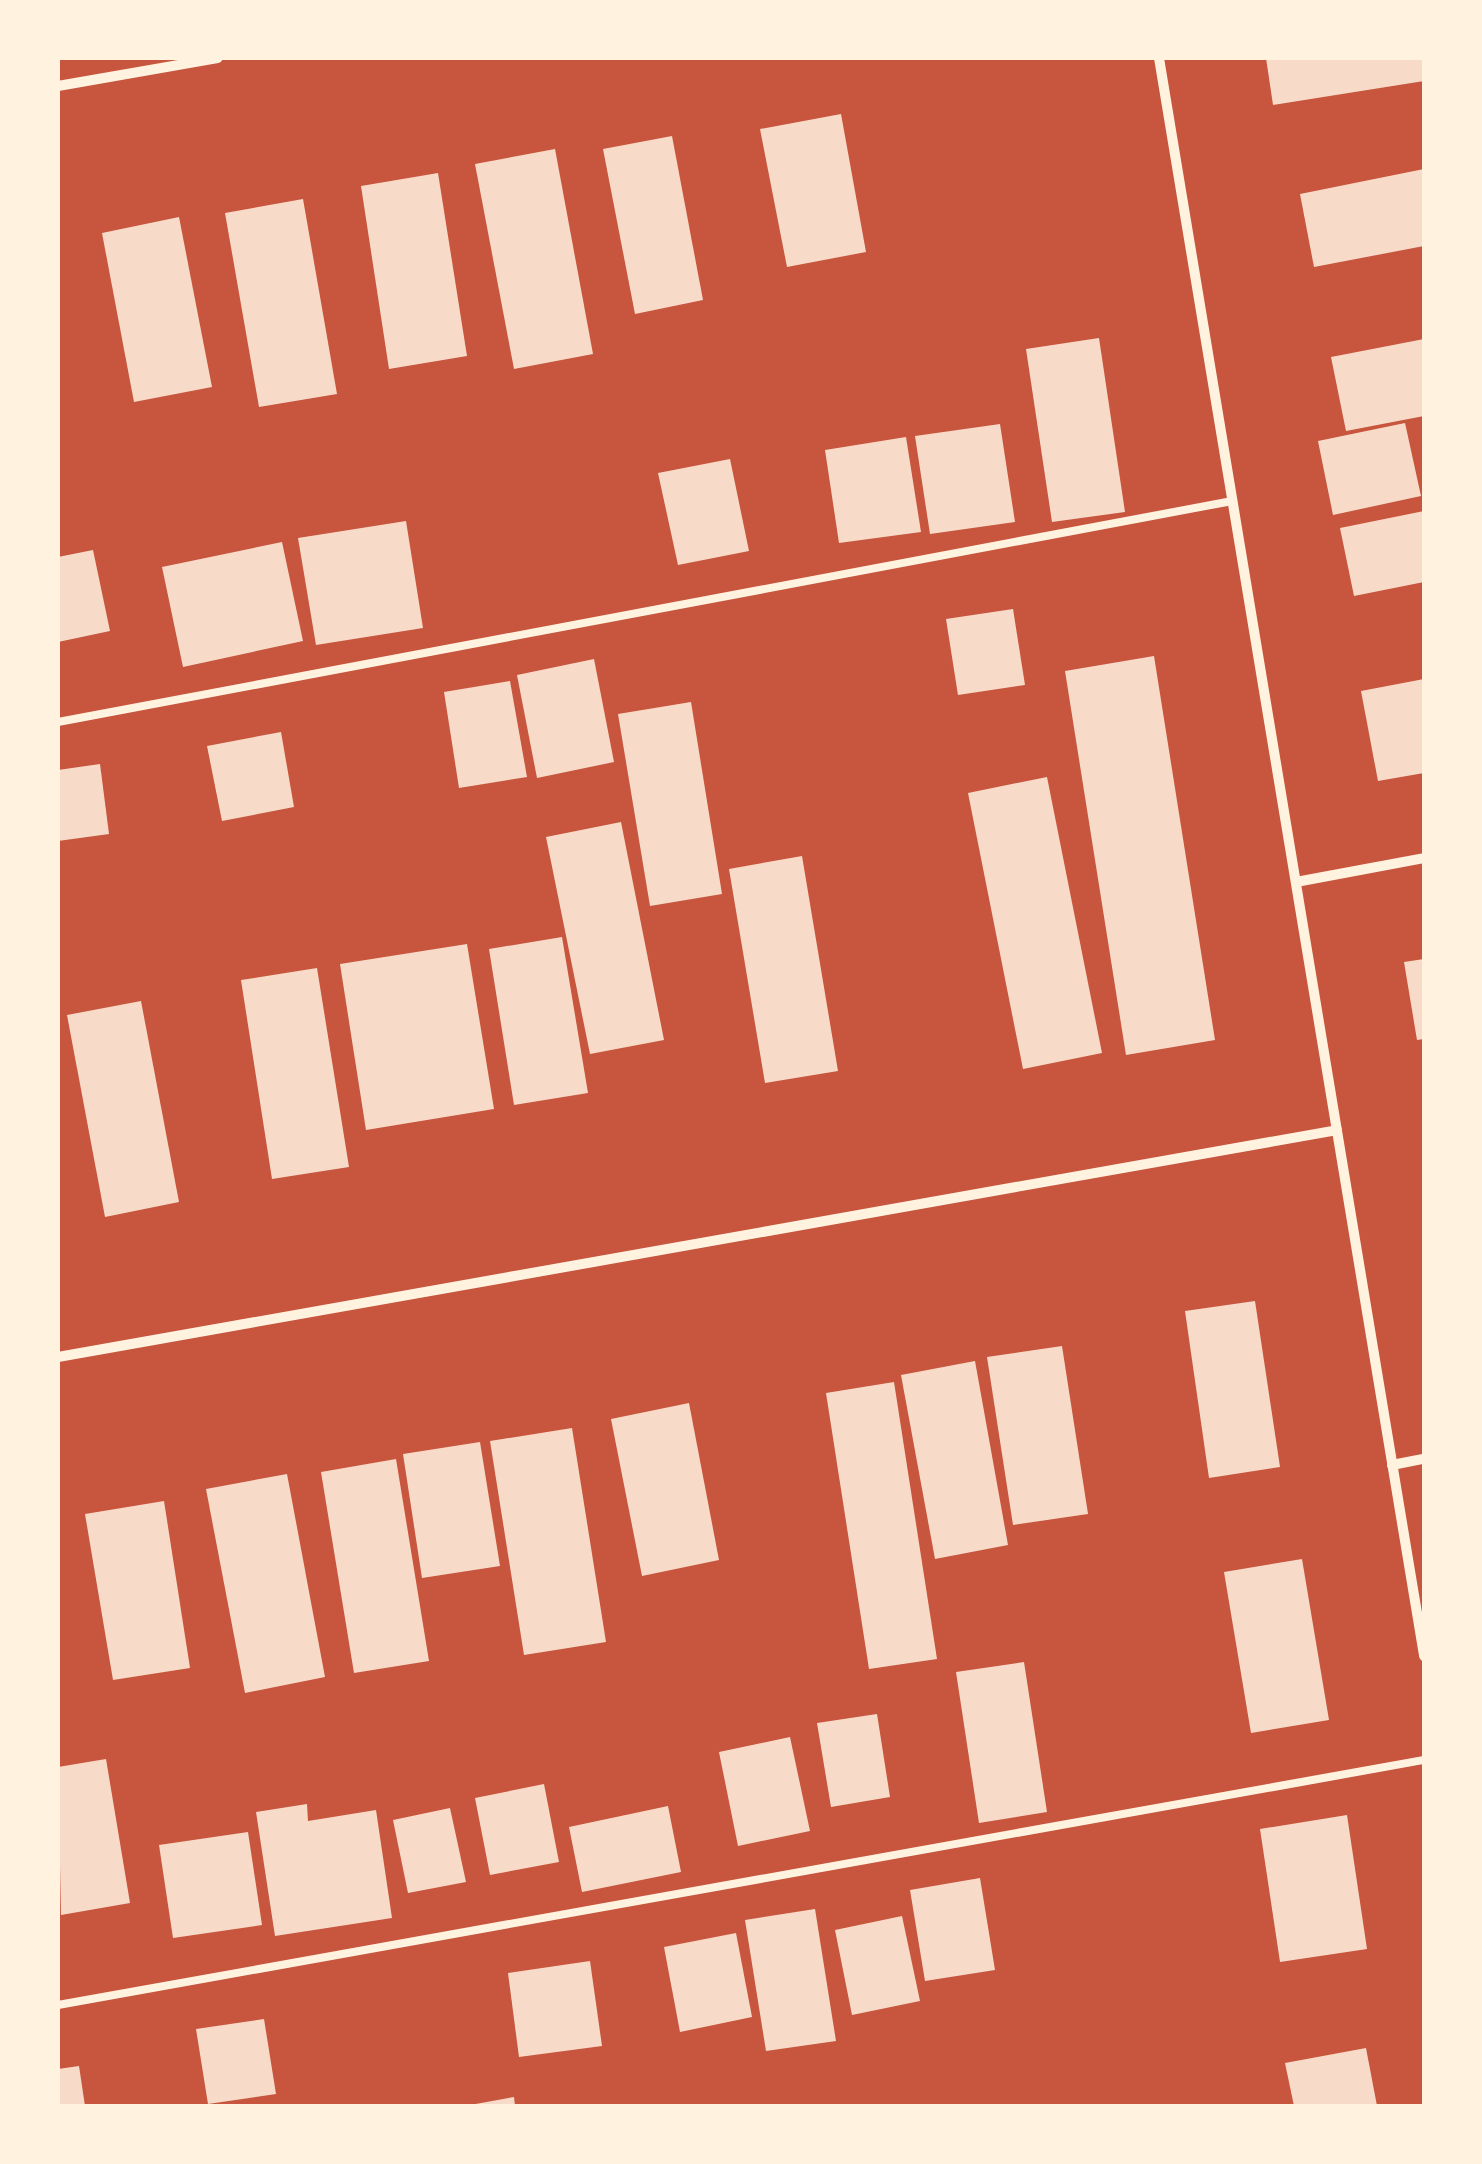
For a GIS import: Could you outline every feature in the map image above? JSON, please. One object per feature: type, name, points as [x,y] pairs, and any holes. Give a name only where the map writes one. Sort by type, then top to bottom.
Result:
[{"type":"street","points":[[58,86],[218,58]]},
{"type":"street","points":[[1158,58],[1424,1656]]},
{"type":"street","points":[[1296,882],[1424,858]]},
{"type":"street","points":[[58,1357],[1337,1130]]},
{"type":"street","points":[[1392,1465],[1424,1459]]},
{"type":"lane","points":[[58,722],[1232,501]]},
{"type":"lane","points":[[58,2005],[1424,1760]]},
{"type":"building","points":[[1266,58],[1424,58],[1424,81],[1273,105]]},
{"type":"building","points":[[841,114],[866,252],[787,267],[760,129]]},
{"type":"building","points":[[672,136],[703,300],[635,314],[603,149]]},
{"type":"building","points":[[555,149],[593,354],[514,369],[475,164]]},
{"type":"building","points":[[1424,169],[1424,246],[1314,267],[1300,194]]},
{"type":"building","points":[[438,173],[467,356],[389,369],[361,186]]},
{"type":"building","points":[[303,199],[337,394],[259,407],[225,213]]},
{"type":"building","points":[[179,217],[212,387],[134,402],[102,233]]},
{"type":"building","points":[[1099,338],[1125,512],[1052,522],[1026,349]]},
{"type":"building","points":[[1424,339],[1424,416],[1346,431],[1331,357]]},
{"type":"building","points":[[1405,423],[1421,496],[1333,515],[1318,441]]},
{"type":"building","points":[[1000,424],[1015,522],[930,534],[915,436]]},
{"type":"building","points":[[906,437],[921,532],[839,543],[825,450]]},
{"type":"building","points":[[730,459],[749,551],[678,565],[658,473]]},
{"type":"building","points":[[1424,511],[1424,582],[1354,596],[1340,528]]},
{"type":"building","points":[[406,521],[423,628],[316,645],[298,538]]},
{"type":"building","points":[[282,542],[303,641],[183,667],[162,567]]},
{"type":"building","points":[[93,550],[110,631],[58,642],[58,557]]},
{"type":"building","points":[[1013,609],[1025,685],[958,695],[946,619]]},
{"type":"building","points":[[1154,656],[1215,1040],[1126,1055],[1065,671]]},
{"type":"building","points":[[594,659],[614,762],[537,778],[517,675]]},
{"type":"building","points":[[1424,679],[1424,773],[1378,781],[1361,691]]},
{"type":"building","points":[[510,681],[527,777],[459,788],[444,692]]},
{"type":"building","points":[[691,702],[722,894],[650,906],[618,714]]},
{"type":"building","points":[[281,732],[294,807],[222,821],[207,746]]},
{"type":"building","points":[[100,764],[109,834],[58,841],[58,770]]},
{"type":"building","points":[[1047,777],[1102,1053],[1023,1069],[968,793]]},
{"type":"building","points":[[621,822],[664,1040],[590,1054],[546,837]]},
{"type":"building","points":[[802,856],[838,1071],[765,1083],[729,869]]},
{"type":"building","points":[[562,937],[588,1093],[514,1105],[489,949]]},
{"type":"building","points":[[467,944],[494,1109],[366,1130],[340,964]]},
{"type":"building","points":[[1424,959],[1424,1039],[1417,1040],[1404,962]]},
{"type":"building","points":[[317,968],[349,1167],[272,1179],[241,980]]},
{"type":"building","points":[[141,1001],[179,1202],[105,1217],[67,1015]]},
{"type":"building","points":[[1255,1301],[1280,1467],[1209,1478],[1185,1311]]},
{"type":"building","points":[[1062,1346],[1088,1514],[1013,1525],[987,1357]]},
{"type":"building","points":[[975,1361],[1008,1545],[935,1559],[901,1375]]},
{"type":"building","points":[[894,1382],[937,1659],[869,1669],[826,1393]]},
{"type":"building","points":[[689,1403],[719,1560],[642,1576],[611,1419]]},
{"type":"building","points":[[572,1428],[606,1642],[524,1655],[490,1441]]},
{"type":"building","points":[[480,1442],[500,1566],[422,1578],[403,1454]]},
{"type":"building","points":[[396,1459],[429,1661],[354,1673],[321,1472]]},
{"type":"building","points":[[287,1474],[325,1677],[245,1693],[206,1489]]},
{"type":"building","points":[[164,1501],[190,1668],[113,1680],[85,1514]]},
{"type":"building","points":[[1302,1559],[1329,1720],[1251,1733],[1224,1572]]},
{"type":"building","points":[[1024,1662],[1047,1812],[979,1823],[956,1672]]},
{"type":"building","points":[[877,1714],[890,1797],[831,1807],[817,1723]]},
{"type":"building","points":[[790,1737],[810,1831],[738,1846],[719,1752]]},
{"type":"building","points":[[106,1759],[130,1903],[61,1915],[58,1767]]},
{"type":"building","points":[[544,1784],[559,1862],[490,1875],[475,1798]]},
{"type":"building","points":[[307,1804],[308,1821],[376,1810],[392,1918],[275,1936],[256,1812]]},
{"type":"building","points":[[668,1806],[681,1872],[582,1892],[569,1827]]},
{"type":"building","points":[[450,1808],[466,1882],[408,1893],[393,1820]]},
{"type":"building","points":[[1347,1815],[1367,1949],[1280,1962],[1260,1829]]},
{"type":"building","points":[[248,1832],[262,1925],[173,1938],[159,1845]]},
{"type":"building","points":[[980,1878],[995,1970],[925,1981],[910,1890]]},
{"type":"building","points":[[815,1909],[836,2041],[766,2051],[745,1920]]},
{"type":"building","points":[[902,1916],[920,2001],[852,2015],[835,1930]]},
{"type":"building","points":[[736,1933],[752,2017],[680,2032],[664,1947]]},
{"type":"building","points":[[590,1961],[602,2046],[519,2057],[508,1973]]},
{"type":"building","points":[[264,2019],[276,2094],[208,2104],[196,2029]]},
{"type":"building","points":[[1366,2048],[1377,2106],[1294,2106],[1285,2063]]},
{"type":"building","points":[[79,2066],[85,2106],[58,2106],[58,2069]]},
{"type":"building","points":[[514,2097],[515,2106],[470,2106],[470,2105]]}]
